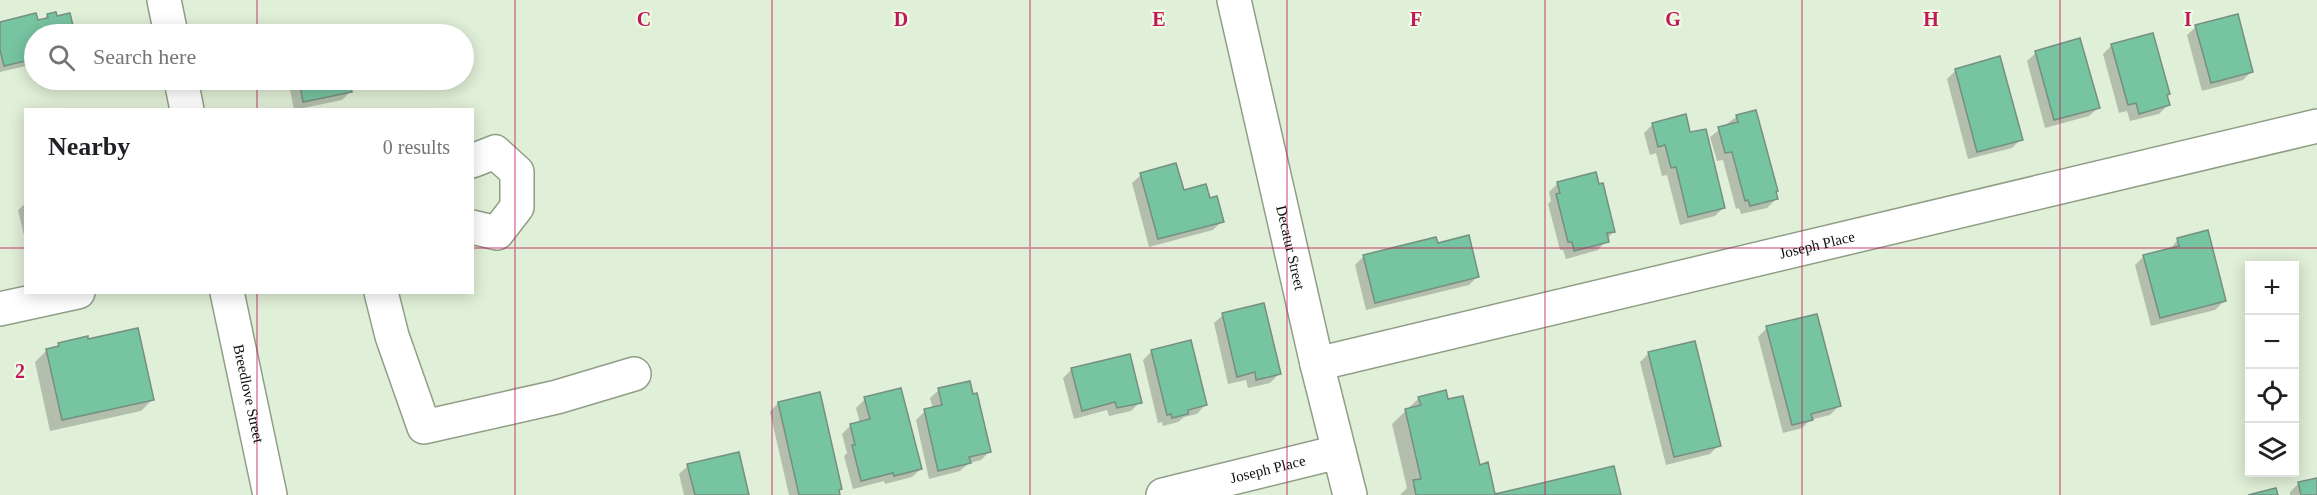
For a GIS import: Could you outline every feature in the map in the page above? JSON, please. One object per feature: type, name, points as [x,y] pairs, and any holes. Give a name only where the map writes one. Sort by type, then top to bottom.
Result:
[{"type":"street","points":[[164,0],[169,24]]},
{"type":"street","name":"Decatur Street","points":[[1234,0],[1317,364],[1350,495]]},
{"type":"street","points":[[183,90],[187,108]]},
{"type":"street","name":"Joseph Place","points":[[1317,364],[2317,126]]},
{"type":"street","points":[[474,160],[495,152],[517,172],[517,207],[497,233],[474,227]]},
{"type":"street","points":[[0,309],[69,294]]},
{"type":"street","name":"Breedlove Street","points":[[226,294],[270,495]]},
{"type":"street","points":[[382,294],[392,336],[424,427],[557,397],[634,374]]},
{"type":"street","name":"Joseph Place","points":[[1162,495],[1338,452]]},
{"type":"building","points":[[56,12],[57,16],[70,13],[73,24],[24,24],[24,61],[4,66],[0,50],[0,22],[36,13],[38,20],[48,18],[47,14]]},
{"type":"building","points":[[2238,14],[2253,72],[2211,83],[2195,25]]},
{"type":"building","points":[[2153,33],[2170,94],[2167,95],[2170,105],[2139,114],[2136,103],[2128,105],[2111,44]]},
{"type":"building","points":[[2080,38],[2100,108],[2054,120],[2035,51]]},
{"type":"building","points":[[2000,56],[2023,140],[1977,152],[1955,69]]},
{"type":"building","points":[[301,90],[352,90],[352,92],[303,102]]},
{"type":"building","points":[[1756,110],[1778,191],[1776,192],[1778,199],[1750,206],[1748,200],[1745,201],[1732,152],[1725,153],[1718,127],[1738,122],[1736,115]]},
{"type":"building","points":[[1686,114],[1690,132],[1706,129],[1725,208],[1688,217],[1676,167],[1671,168],[1665,145],[1658,147],[1652,123]]},
{"type":"building","points":[[1176,163],[1184,190],[1206,184],[1210,198],[1217,196],[1224,222],[1158,239],[1140,173]]},
{"type":"building","points":[[1596,172],[1599,184],[1603,183],[1615,232],[1607,233],[1609,242],[1574,251],[1572,242],[1568,242],[1556,194],[1560,193],[1557,182]]},
{"type":"building","points":[[2208,230],[2226,301],[2160,318],[2143,255],[2179,246],[2177,238]]},
{"type":"building","points":[[1469,235],[1479,277],[1375,303],[1363,255],[1436,237],[1438,243]]},
{"type":"building","points":[[1264,303],[1281,374],[1256,380],[1255,372],[1237,377],[1222,313]]},
{"type":"building","points":[[1817,314],[1841,406],[1811,414],[1813,420],[1792,425],[1766,326]]},
{"type":"building","points":[[138,328],[154,400],[62,420],[46,349],[59,346],[58,343],[88,336],[88,339]]},
{"type":"building","points":[[1191,340],[1207,405],[1188,410],[1188,414],[1172,418],[1171,414],[1167,415],[1151,350]]},
{"type":"building","points":[[1695,341],[1721,446],[1674,457],[1648,352]]},
{"type":"building","points":[[1130,354],[1142,403],[1117,408],[1115,402],[1082,411],[1071,368]]},
{"type":"building","points":[[970,381],[973,394],[977,393],[991,452],[969,457],[971,463],[938,471],[924,409],[942,405],[938,388]]},
{"type":"building","points":[[901,388],[922,469],[861,481],[852,445],[855,445],[850,424],[870,419],[864,397]]},
{"type":"building","points":[[1446,390],[1448,399],[1463,396],[1480,465],[1488,462],[1495,494],[1614,466],[1621,495],[1416,495],[1413,480],[1421,479],[1405,409],[1421,405],[1418,397]]},
{"type":"building","points":[[820,392],[842,489],[839,490],[840,495],[799,495],[778,402]]},
{"type":"building","points":[[739,452],[749,495],[695,495],[687,464]]},
{"type":"building","points":[[2317,478],[2317,495],[2301,495],[2298,482]]},
{"type":"building","points":[[2276,488],[2278,495],[2248,495]]}]
